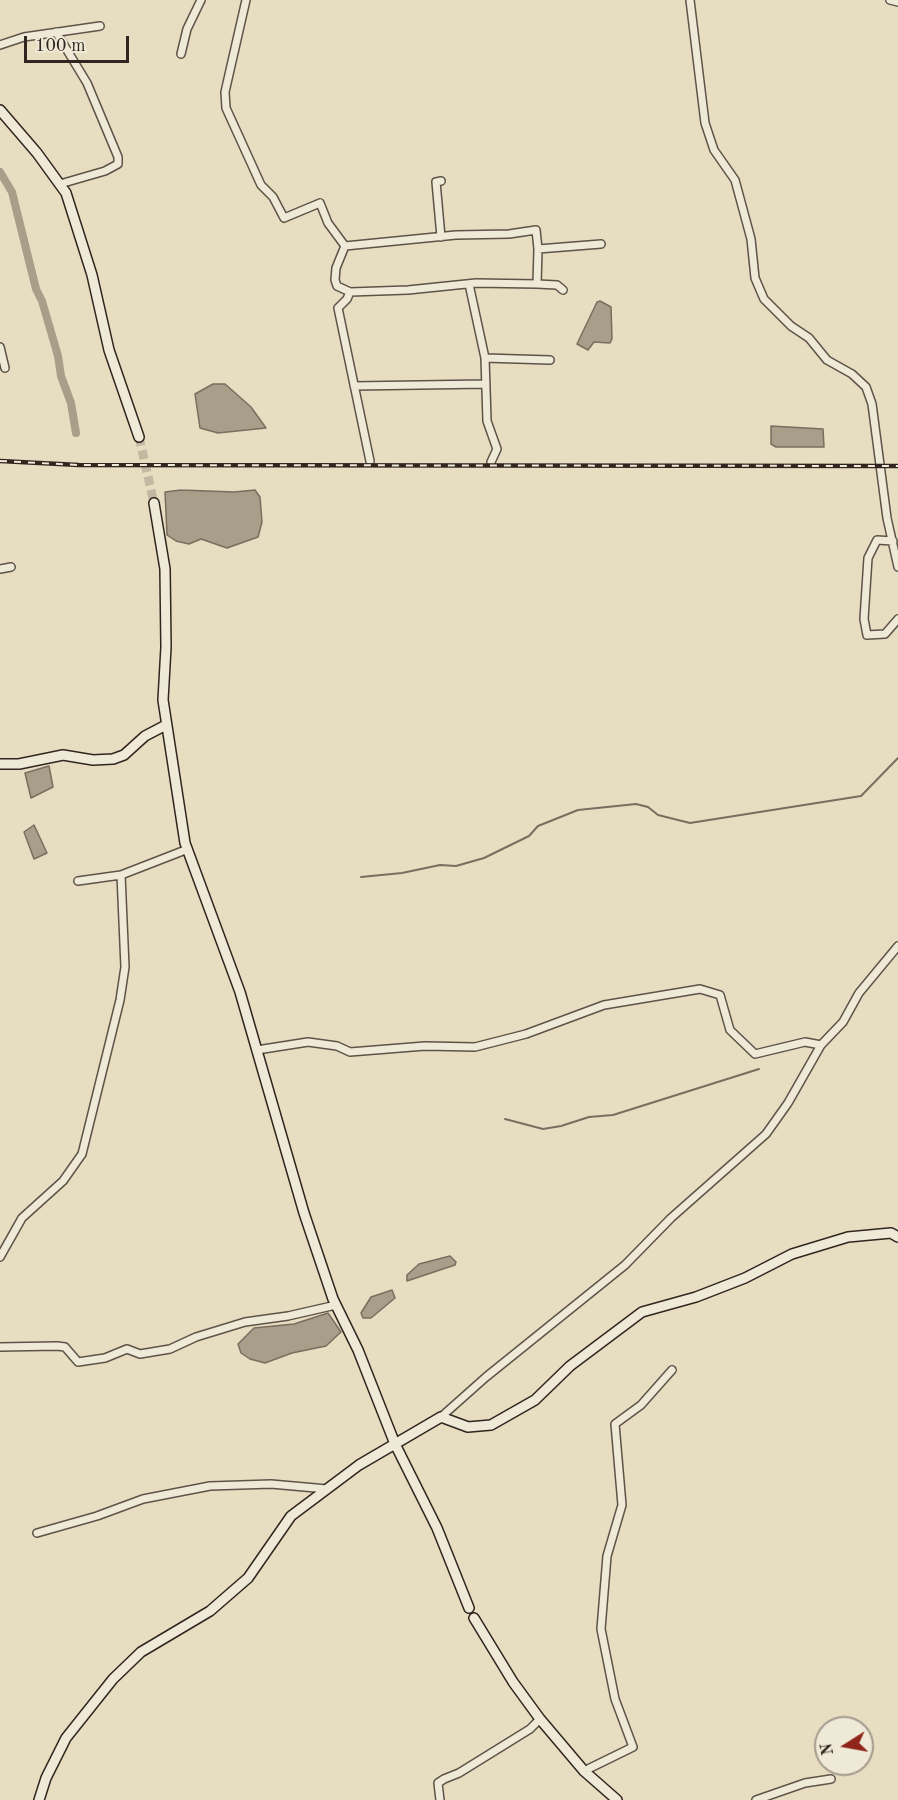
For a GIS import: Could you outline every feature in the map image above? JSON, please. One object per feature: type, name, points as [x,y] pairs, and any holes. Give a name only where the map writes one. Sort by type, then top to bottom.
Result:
[{"type":"street","points":[[181,54],[187,29],[201,0]]},
{"type":"street","points":[[246,0],[225,98],[234,128],[261,185],[273,197],[284,218],[320,203],[328,224],[345,246]]},
{"type":"street","points":[[690,0],[705,123],[714,150],[735,180],[751,239],[755,278],[764,299],[791,326],[809,338],[827,360],[852,374],[866,387],[872,404],[898,567]]},
{"type":"street","points":[[890,0],[898,2]]},
{"type":"street","points":[[0,45],[24,37],[100,26]]},
{"type":"street","points":[[56,32],[87,83],[118,157],[118,164],[105,171],[60,184]]},
{"type":"street","points":[[0,110],[60,184],[72,207],[92,275],[109,350],[114,358],[139,437]]},
{"type":"street","points":[[441,181],[436,182],[441,237]]},
{"type":"street","points":[[345,246],[536,230],[537,284]]},
{"type":"street","points":[[538,249],[601,244]]},
{"type":"street","points":[[345,246],[336,268],[336,280],[337,286],[350,292],[408,290],[469,284],[557,285],[563,290]]},
{"type":"street","points":[[469,284],[485,358],[487,421],[497,449],[491,462]]},
{"type":"street","points":[[350,292],[338,308],[370,461]]},
{"type":"street","points":[[0,347],[5,368]]},
{"type":"street","points":[[485,358],[550,360]]},
{"type":"street","points":[[354,386],[486,384]]},
{"type":"street","points":[[154,504],[165,569],[163,700],[188,849],[240,993],[304,1213],[336,1305],[395,1444],[437,1528],[474,1618],[513,1682],[540,1719],[584,1771],[617,1800]]},
{"type":"street","points":[[893,542],[877,540],[868,558],[864,619],[867,635],[885,634],[898,619]]},
{"type":"street","points":[[0,569],[11,567]]},
{"type":"street","points":[[0,764],[19,764],[63,755],[93,760],[113,759],[124,754],[145,736],[166,725]]},
{"type":"street","points":[[78,881],[121,875],[188,849]]},
{"type":"street","points":[[0,1257],[22,1218],[63,1181],[82,1154],[123,978],[124,907],[121,875]]},
{"type":"street","points":[[39,1800],[46,1778],[66,1738],[113,1679],[141,1652],[210,1611],[248,1578],[291,1516],[359,1465],[441,1417],[486,1377],[625,1265],[671,1218],[766,1134],[809,1069],[821,1045],[843,1022],[860,993],[898,946]]},
{"type":"street","points":[[257,1050],[308,1042],[337,1046],[350,1052],[425,1046],[475,1047],[526,1034],[594,1008],[694,989],[709,990],[720,994],[730,1030],[755,1054],[805,1042],[821,1045]]},
{"type":"street","points":[[441,1417],[468,1427],[491,1425],[535,1400],[570,1366],[642,1312],[696,1297],[745,1278],[792,1254],[848,1237],[891,1233],[898,1236]]},
{"type":"street","points":[[0,1347],[65,1347],[78,1362],[105,1358],[127,1349],[140,1354],[170,1349],[196,1337],[245,1322],[288,1317],[336,1305]]},
{"type":"street","points":[[584,1771],[633,1747],[615,1699],[602,1629],[607,1556],[622,1505],[615,1424],[641,1405],[672,1370]]},
{"type":"street","points":[[37,1533],[97,1516],[143,1499],[210,1485],[272,1484],[327,1489]]},
{"type":"street","points":[[440,1800],[438,1783],[459,1773],[530,1729],[540,1719]]},
{"type":"street","points":[[756,1800],[805,1783],[831,1779]]},
{"type":"shaded area","points":[[600,301],[611,307],[612,339],[610,343],[594,342],[588,350],[577,344],[597,302]]},
{"type":"shaded area","points":[[213,384],[225,384],[251,407],[266,428],[218,433],[200,428],[195,394]]},
{"type":"shaded area","points":[[771,426],[823,429],[824,447],[776,447],[771,444]]},
{"type":"shaded area","points":[[181,490],[234,492],[255,490],[260,497],[262,522],[258,537],[227,548],[201,539],[189,544],[176,541],[167,535],[165,492]]},
{"type":"shaded area","points":[[49,766],[53,787],[31,798],[25,773]]},
{"type":"shaded area","points":[[34,825],[47,853],[34,859],[24,832]]},
{"type":"shaded area","points":[[450,1256],[456,1262],[455,1265],[407,1281],[407,1275],[419,1264]]},
{"type":"shaded area","points":[[392,1290],[395,1298],[371,1318],[363,1318],[361,1313],[371,1297]]},
{"type":"shaded area","points":[[328,1313],[341,1332],[326,1346],[292,1353],[265,1363],[250,1359],[241,1353],[238,1344],[254,1328],[294,1324]]},
{"type":"waterway","points":[[0,172],[12,192],[36,289],[42,301],[58,356],[61,376],[71,403],[76,433]]},
{"type":"waterway","points":[[361,877],[402,873],[440,865],[456,866],[484,858],[529,836],[538,826],[578,810],[636,804],[648,807],[658,815],[690,823],[861,796],[898,758]]},
{"type":"waterway","points":[[505,1119],[543,1129],[561,1126],[589,1117],[613,1115],[759,1069]]},
{"type":"tunnel","points":[[139,437],[154,503]]},
{"type":"railway","points":[[0,461],[79,465],[898,466]]}]
